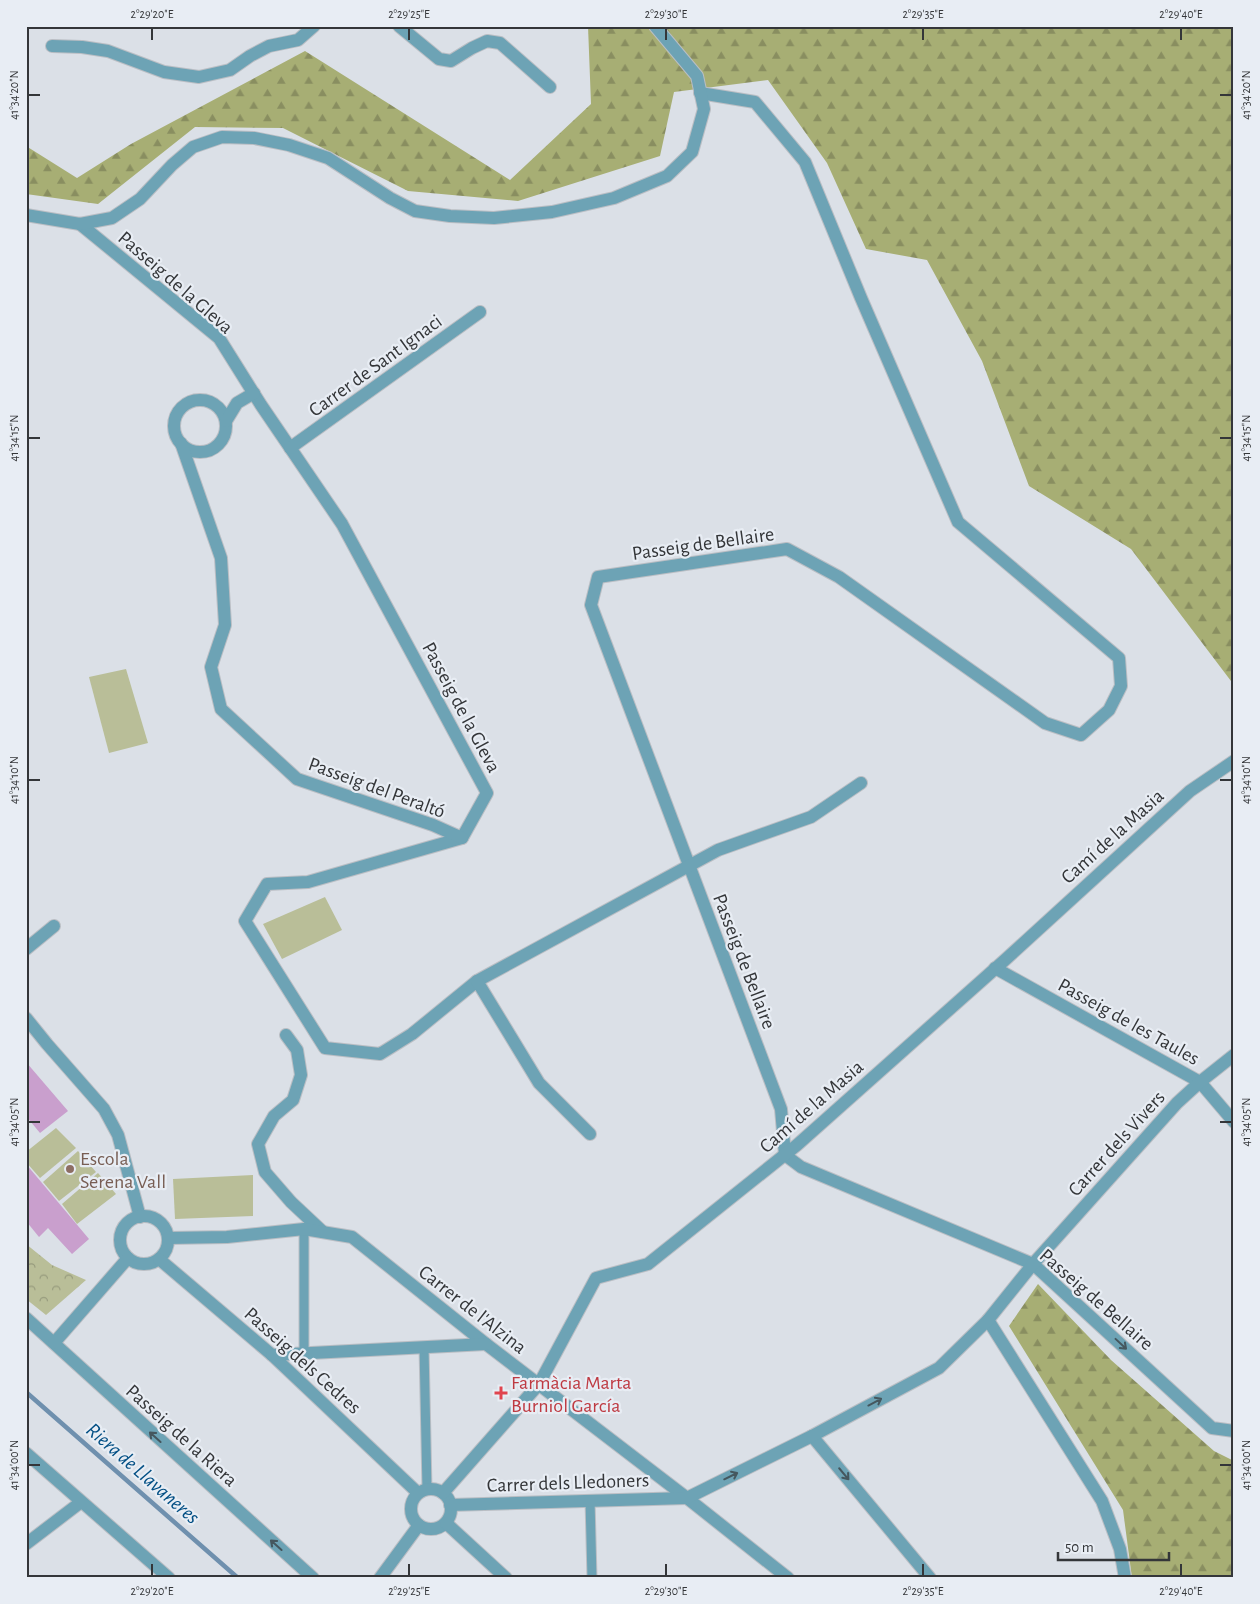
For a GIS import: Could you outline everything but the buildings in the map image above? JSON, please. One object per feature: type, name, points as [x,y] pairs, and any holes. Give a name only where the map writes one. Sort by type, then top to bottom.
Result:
[{"type":"street","points":[[52,46],[82,47],[108,51],[164,72],[199,77],[230,70],[269,46],[298,40],[314,26]]},
{"type":"street","points":[[399,26],[438,59],[451,61],[487,41],[500,43],[550,87]]},
{"type":"street","points":[[26,215],[80,224],[112,218],[140,200],[193,147],[222,137],[254,138],[289,145],[328,158],[390,198],[415,211],[450,216],[494,218],[552,212],[614,198],[667,176],[692,152],[704,109],[697,76],[655,26]]},
{"type":"street","name":"Passeig de Bellaire","points":[[700,92],[756,102],[805,162],[861,298],[958,522],[1119,658],[1121,686],[1109,710],[1081,735],[1045,724],[839,577],[787,550],[598,577],[590,605],[781,1110],[785,1155],[801,1167],[1034,1264],[1212,1428],[1234,1431]]},
{"type":"street","name":"Passeig de la Gleva","points":[[80,224],[219,338],[342,524],[487,793],[462,838]]},
{"type":"street","name":"Carrer de Sant Ignaci","points":[[290,448],[480,312]]},
{"type":"street","points":[[226,421],[237,403],[254,393]]},
{"type":"street","points":[[198,400],[208,401],[217,406],[226,421],[226,430],[222,440],[207,450],[197,451],[188,449],[181,444],[176,436],[174,425],[176,416],[181,408],[188,403],[198,400]]},
{"type":"street","name":"Passeig del Peraltó","points":[[181,444],[221,558],[225,625],[211,667],[221,709],[297,779],[433,824],[462,838]]},
{"type":"street","name":"Camí de la Masia","points":[[443,1493],[539,1384],[596,1278],[648,1264],[785,1155],[1190,791],[1234,761]]},
{"type":"street","points":[[462,838],[308,882],[267,884],[245,921],[324,1048],[380,1054],[412,1034],[477,981],[718,850],[811,817],[861,783]]},
{"type":"street","points":[[26,949],[54,926]]},
{"type":"street","name":"Passeig de les Taules","points":[[995,968],[1200,1082],[1234,1122]]},
{"type":"street","points":[[477,981],[539,1083],[590,1134]]},
{"type":"street","points":[[26,1018],[46,1044],[104,1109],[118,1135],[140,1217]]},
{"type":"street","points":[[286,1035],[297,1050],[301,1075],[293,1100],[274,1116],[258,1144],[265,1172],[291,1202],[323,1232]]},
{"type":"street","name":"Carrer dels Vivers","points":[[687,1498],[812,1436],[939,1368],[988,1320],[1034,1264],[1177,1103],[1234,1055]]},
{"type":"street","points":[[140,1217],[152,1217],[165,1229],[168,1238],[165,1252],[159,1259],[142,1264],[128,1258],[123,1252],[120,1234],[129,1221],[140,1217]]},
{"type":"street","points":[[304,1229],[304,1353]]},
{"type":"street","name":"Carrer de l'Alzina","points":[[168,1238],[227,1237],[304,1229],[352,1237],[486,1344],[788,1578]]},
{"type":"street","points":[[54,1343],[128,1258]]},
{"type":"street","name":"Passeig dels Cedres","points":[[159,1259],[272,1355],[422,1491]]},
{"type":"street","name":"Passeig de la Riera","points":[[26,1318],[313,1578]]},
{"type":"street","points":[[988,1320],[1102,1501],[1120,1549],[1125,1578]]},
{"type":"street","points":[[272,1355],[486,1344]]},
{"type":"street","points":[[422,1491],[424,1347]]},
{"type":"street","points":[[812,1436],[930,1578]]},
{"type":"street","points":[[26,1454],[169,1578]]},
{"type":"street","points":[[435,1489],[443,1493],[448,1498],[451,1512],[446,1523],[433,1529],[423,1528],[413,1519],[410,1511],[411,1503],[422,1491],[435,1489]]},
{"type":"street","name":"Carrer dels Lledoners","points":[[450,1505],[687,1498]]},
{"type":"street","points":[[590,1500],[592,1578]]},
{"type":"street","points":[[26,1544],[81,1502]]},
{"type":"street","points":[[446,1523],[506,1578]]},
{"type":"street","points":[[380,1578],[419,1525]]},
{"type":"green space","points":[[588,26],[1234,26],[1234,685],[1131,549],[1029,486],[982,361],[927,260],[866,249],[827,163],[768,80],[674,92],[660,156],[518,201],[408,191],[283,128],[195,127],[98,204],[26,194],[26,146],[77,178],[131,144],[305,51],[510,180],[591,104]]},
{"type":"green space","points":[[126,669],[148,743],[109,753],[89,677]]},
{"type":"green space","points":[[325,897],[342,930],[282,959],[263,924]]},
{"type":"green space","points":[[56,1128],[76,1148],[40,1178],[26,1162],[26,1152]]},
{"type":"green space","points":[[78,1151],[96,1172],[59,1201],[43,1182]]},
{"type":"green space","points":[[98,1173],[116,1194],[77,1224],[62,1204]]},
{"type":"green space","points":[[253,1175],[253,1216],[175,1219],[173,1179]]},
{"type":"green space","points":[[26,1244],[52,1265],[86,1280],[46,1315],[26,1299]]},
{"type":"green space","points":[[1038,1284],[1111,1360],[1214,1451],[1234,1461],[1234,1578],[1132,1578],[1123,1510],[1009,1326]]},
{"type":"waterway","name":"Riera de Llavaneres","points":[[26,1392],[238,1578]]},
{"type":"place","name":"Escola Serena Vall","points":[[70,1169]]},
{"type":"place","name":"Farmàcia Marta Burniol García","points":[[501,1393]]}]
